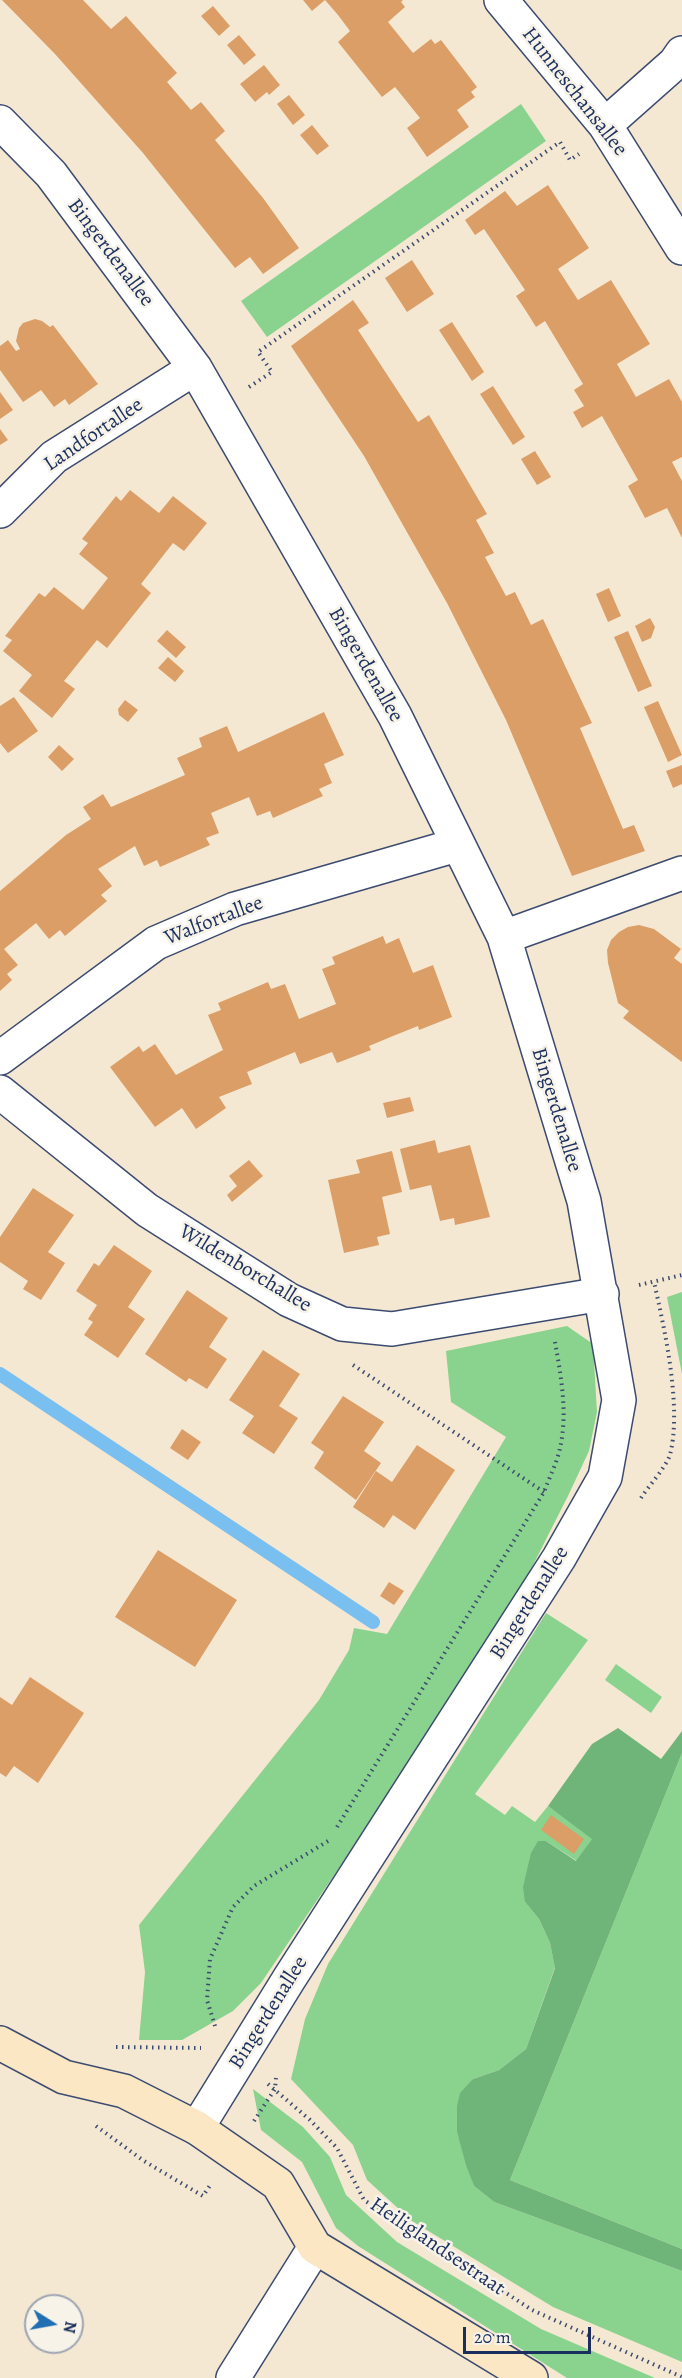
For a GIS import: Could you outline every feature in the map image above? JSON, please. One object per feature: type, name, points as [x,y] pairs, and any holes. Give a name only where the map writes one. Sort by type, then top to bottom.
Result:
[{"type":"street","name":"Hunneschansallee","points":[[501,0],[607,129],[682,248]]},
{"type":"street","points":[[607,129],[675,63],[682,53]]},
{"type":"street","name":"Bingerdenallee","points":[[0,122],[51,174],[195,368],[395,716],[504,938],[584,1201],[619,1400],[605,1477],[583,1517],[289,1979],[197,2128]]},
{"type":"street","name":"Landfortallee","points":[[0,511],[54,457],[195,368]]},
{"type":"street","name":"Walfortallee","points":[[0,1058],[156,943],[235,909],[457,845]]},
{"type":"street","points":[[504,938],[682,873]]},
{"type":"street","name":"Wildenborchallee","points":[[0,1092],[147,1210],[289,1300],[342,1324],[392,1329],[602,1294]]},
{"type":"street","points":[[0,2043],[64,2077],[124,2091],[197,2128],[278,2184],[315,2247],[531,2378]]},
{"type":"street","points":[[233,2378],[315,2247]]},
{"type":"path","points":[[218,408],[272,372],[258,352],[560,142],[570,160],[607,129]]},
{"type":"path","points":[[222,2033],[216,2028],[207,2000],[210,1959],[234,1907],[254,1886],[326,1844],[544,1492],[560,1448],[563,1418],[561,1378],[547,1303]]},
{"type":"path","points":[[342,1324],[337,1354],[583,1517]]},
{"type":"path","points":[[115,2047],[201,2048],[208,2043]]},
{"type":"path","name":"Heiliglandsestraat","points":[[201,2048],[236,2065],[275,2089],[310,2120],[337,2148],[364,2200],[532,2310],[682,2377]]},
{"type":"green space","points":[[521,104],[546,141],[267,337],[241,301]]},
{"type":"green space","points":[[682,1292],[682,1374],[667,1297]]},
{"type":"green space","points":[[567,1326],[593,1344],[597,1412],[589,1451],[529,1573],[408,1766],[261,1983],[233,2011],[182,2040],[139,2040],[145,1972],[139,1925],[319,1700],[349,1650],[354,1628],[387,1634],[506,1437],[451,1402],[446,1351]]},
{"type":"green space","points":[[546,1613],[588,1640],[475,1794],[505,1815],[512,1806],[535,1822],[548,1806],[593,1838],[577,1861],[546,1841],[525,1902],[539,1919],[550,1943],[555,1967],[526,2049],[499,2070],[473,2079],[457,2132],[474,2186],[494,2202],[682,2271],[682,2362],[553,2307],[412,2221],[367,2180],[353,2145],[291,2079],[305,2019],[328,1964]]},
{"type":"green space","points":[[616,1664],[662,1697],[651,1713],[605,1680]]},
{"type":"green space","points":[[618,1728],[661,1759],[682,1731],[682,1753],[510,2180],[682,2249],[682,2271],[494,2202],[474,2186],[457,2132],[457,2106],[460,2093],[473,2079],[499,2070],[526,2049],[555,1968],[550,1943],[539,1919],[525,1902],[523,1887],[531,1853],[538,1841],[546,1841],[576,1861],[592,1839],[548,1806],[592,1744]]},
{"type":"green space","points":[[682,1753],[682,2249],[510,2180]]},
{"type":"green space","points":[[253,2089],[303,2127],[330,2157],[346,2195],[397,2242],[541,2329],[655,2378],[567,2378],[358,2246],[336,2228],[302,2162],[261,2130]]},
{"type":"building","points":[[2,0],[83,0],[111,29],[126,16],[177,73],[167,82],[191,110],[201,102],[225,131],[215,140],[263,198],[299,248],[263,274],[250,257],[235,268],[143,153],[55,54]]},
{"type":"building","points":[[303,0],[325,0],[312,11]]},
{"type":"building","points":[[325,0],[403,0],[401,2],[405,7],[388,22],[413,53],[431,39],[435,44],[441,40],[477,87],[471,92],[475,97],[457,110],[469,127],[427,157],[407,128],[420,118],[395,87],[382,97],[338,42],[350,31]]},
{"type":"building","points":[[213,6],[230,26],[219,36],[201,16]]},
{"type":"building","points":[[239,35],[256,55],[244,65],[227,45]]},
{"type":"building","points":[[264,65],[280,85],[269,95],[267,92],[255,102],[240,84]]},
{"type":"building","points":[[289,95],[305,115],[293,125],[277,104]]},
{"type":"building","points":[[312,125],[329,146],[317,155],[300,135]]},
{"type":"building","points":[[548,185],[589,248],[558,269],[578,300],[611,280],[650,344],[617,364],[636,397],[669,379],[682,402],[682,457],[672,462],[682,481],[682,538],[667,508],[645,518],[628,486],[638,480],[602,416],[582,428],[573,412],[584,406],[574,390],[583,384],[545,321],[536,327],[516,296],[525,290],[484,229],[475,235],[465,220],[505,191],[517,206]]},
{"type":"building","points":[[412,260],[434,294],[407,312],[385,278]]},
{"type":"building","points":[[353,300],[369,323],[358,330],[418,422],[429,415],[487,514],[476,520],[494,553],[485,557],[506,596],[515,592],[531,625],[543,619],[592,723],[580,728],[623,829],[634,825],[645,851],[572,876],[506,720],[447,603],[364,456],[291,346]]},
{"type":"building","points":[[35,319],[50,327],[53,325],[98,384],[69,405],[65,399],[54,407],[41,390],[23,402],[0,370],[0,346],[8,340],[16,351],[20,349],[16,341],[19,328],[23,323]]},
{"type":"building","points":[[452,322],[484,372],[472,381],[439,330]]},
{"type":"building","points":[[493,386],[525,437],[513,445],[480,394]]},
{"type":"building","points":[[0,392],[13,410],[0,419]]},
{"type":"building","points":[[0,429],[8,440],[0,445]]},
{"type":"building","points":[[535,451],[551,477],[537,485],[521,459]]},
{"type":"building","points":[[130,490],[159,513],[173,496],[207,523],[184,551],[173,543],[141,584],[151,593],[107,648],[97,640],[64,681],[75,689],[52,718],[19,691],[32,675],[3,651],[12,640],[5,636],[39,593],[45,597],[54,587],[83,610],[108,578],[79,554],[88,543],[82,539],[116,496],[121,501]]},
{"type":"building","points":[[609,588],[621,616],[608,622],[596,594]]},
{"type":"building","points":[[650,618],[655,627],[651,638],[642,642],[635,626]]},
{"type":"building","points":[[167,630],[186,647],[176,658],[157,641]]},
{"type":"building","points":[[628,631],[652,686],[638,692],[614,637]]},
{"type":"building","points":[[168,657],[184,671],[175,682],[158,668]]},
{"type":"building","points":[[14,697],[38,731],[8,753],[0,743],[0,706]]},
{"type":"building","points":[[125,700],[138,710],[128,722],[119,715],[118,709]]},
{"type":"building","points":[[658,701],[682,755],[668,762],[644,707]]},
{"type":"building","points":[[324,712],[344,755],[324,764],[332,783],[319,789],[323,796],[273,818],[270,811],[257,816],[249,797],[211,813],[219,833],[206,838],[210,845],[160,867],[157,860],[144,866],[135,846],[98,869],[112,886],[101,895],[107,901],[65,936],[60,930],[49,939],[36,923],[4,949],[18,965],[7,974],[12,980],[0,991],[0,891],[66,835],[91,819],[83,807],[103,794],[111,807],[185,775],[177,758],[202,747],[199,738],[227,726],[238,752]]},
{"type":"building","points":[[59,745],[74,759],[62,771],[48,757]]},
{"type":"building","points":[[682,765],[682,784],[673,788],[666,771]]},
{"type":"building","points":[[639,925],[654,929],[681,949],[674,958],[682,964],[682,1062],[623,1018],[629,1011],[618,1003],[607,950],[611,940],[619,932]]},
{"type":"building","points":[[383,936],[386,944],[399,938],[413,973],[433,965],[452,1017],[419,1030],[418,1026],[393,1036],[369,1046],[371,1050],[337,1063],[332,1052],[300,1064],[295,1052],[247,1072],[252,1084],[219,1097],[226,1108],[196,1129],[182,1108],[155,1127],[110,1067],[139,1046],[143,1052],[155,1044],[176,1075],[223,1050],[208,1015],[221,1010],[218,1003],[268,982],[271,989],[285,984],[299,1019],[336,1004],[322,969],[335,964],[332,957]]},
{"type":"building","points":[[410,1097],[414,1111],[387,1118],[383,1103]]},
{"type":"building","points":[[435,1140],[438,1153],[470,1145],[490,1217],[455,1225],[454,1218],[440,1221],[431,1185],[410,1190],[400,1149]]},
{"type":"building","points":[[392,1151],[402,1192],[382,1197],[390,1234],[377,1237],[379,1245],[344,1253],[328,1180],[360,1173],[356,1160]]},
{"type":"building","points":[[249,1160],[263,1176],[232,1202],[227,1195],[237,1186],[229,1176]]},
{"type":"building","points":[[33,1188],[74,1215],[48,1252],[65,1263],[41,1300],[23,1289],[28,1281],[0,1262],[0,1237]]},
{"type":"building","points":[[114,1245],[152,1271],[128,1307],[145,1319],[118,1358],[84,1335],[93,1322],[88,1319],[97,1305],[76,1291],[94,1263],[99,1266]]},
{"type":"building","points":[[187,1290],[228,1318],[209,1347],[227,1359],[207,1389],[189,1378],[186,1382],[145,1354]]},
{"type":"building","points":[[263,1350],[300,1374],[279,1406],[298,1418],[274,1454],[242,1433],[254,1416],[229,1400]]},
{"type":"building","points":[[343,1396],[384,1422],[364,1451],[381,1463],[356,1500],[314,1468],[324,1452],[311,1443]]},
{"type":"building","points":[[182,1429],[201,1442],[188,1460],[170,1448]]},
{"type":"building","points":[[417,1445],[455,1470],[415,1530],[393,1515],[384,1528],[353,1507],[376,1471],[392,1482]]},
{"type":"building","points":[[158,1550],[237,1600],[195,1667],[115,1617]]},
{"type":"building","points":[[389,1582],[404,1591],[394,1605],[380,1596]]},
{"type":"building","points":[[30,1677],[84,1713],[38,1783],[14,1766],[6,1777],[0,1773],[0,1697],[12,1705]]},
{"type":"building","points":[[551,1815],[584,1839],[574,1854],[541,1830]]},
{"type":"waterway","points":[[0,1374],[373,1622]]}]
